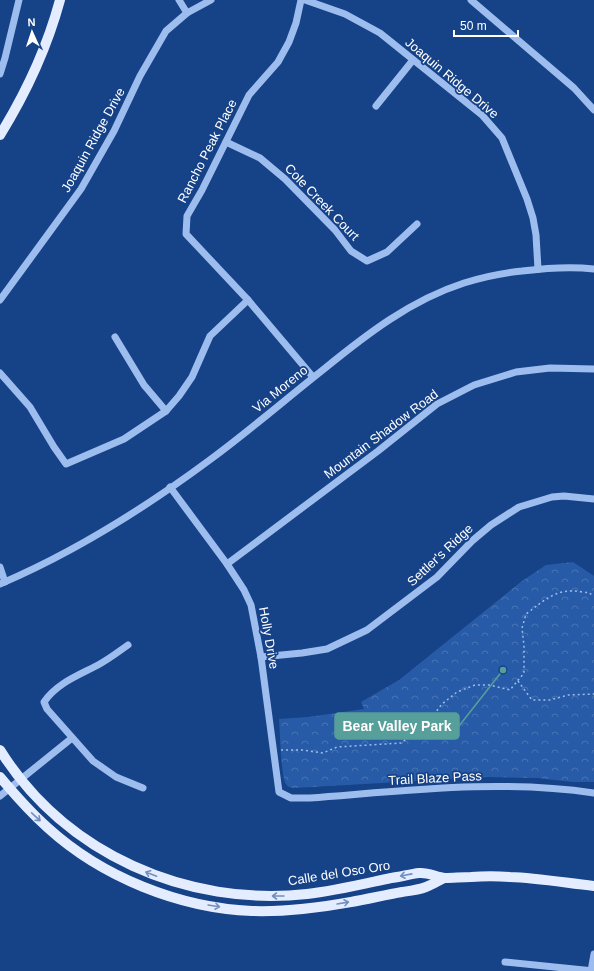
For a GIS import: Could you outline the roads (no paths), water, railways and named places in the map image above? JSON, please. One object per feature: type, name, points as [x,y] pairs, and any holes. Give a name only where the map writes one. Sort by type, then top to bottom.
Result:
[{"type":"main road","points":[[0,135],[15,112],[37,66],[55,18],[60,0]]},
{"type":"main road","name":"Calle del Oso Oro","points":[[0,750],[21,780],[68,826],[130,866],[181,884],[223,893],[258,896],[285,896],[326,891],[421,872],[444,878],[509,877],[594,886]]},
{"type":"main road","name":"Calle del Oso Oro","points":[[0,777],[28,809],[49,829],[95,862],[139,885],[176,898],[200,904],[251,911],[277,911],[313,908],[425,888],[444,878]]},
{"type":"main road","points":[[176,898],[181,884]]},
{"type":"street","points":[[0,74],[19,0]]},
{"type":"street","points":[[179,0],[187,13]]},
{"type":"street","name":"Joaquin Ridge Drive","points":[[0,300],[81,189],[114,131],[140,76],[166,31],[187,13],[211,0]]},
{"type":"street","name":"Rancho Peak Place","points":[[300,0],[296,23],[289,42],[278,62],[249,95],[202,190],[187,216],[186,234],[248,300],[313,377]]},
{"type":"street","name":"Joaquin Ridge Drive","points":[[305,0],[345,14],[380,33],[482,115],[502,138],[527,199],[533,218],[536,234],[538,269]]},
{"type":"street","points":[[471,0],[574,88],[594,110]]},
{"type":"street","points":[[376,106],[413,60]]},
{"type":"street","name":"Cole Creek Court","points":[[226,142],[260,158],[285,179],[335,230],[351,251],[367,260],[387,252],[417,224]]},
{"type":"street","name":"Via Moreno","points":[[3,583],[78,547],[134,513],[228,446],[366,335],[401,312],[422,301],[465,283],[500,274],[538,269],[594,269]]},
{"type":"street","points":[[0,373],[30,407],[66,464],[124,439],[166,411],[179,396],[192,377],[210,336],[248,300]]},
{"type":"street","points":[[115,337],[144,386],[166,411]]},
{"type":"street","name":"Mountain Shadow Road","points":[[227,564],[378,451],[437,404],[474,385],[516,372],[550,368],[594,369]]},
{"type":"street","name":"Holly Drive","points":[[170,488],[227,564],[244,590],[251,605],[261,657],[279,792]]},
{"type":"street","name":"Settler's Ridge","points":[[261,657],[327,649],[367,630],[437,577],[472,541],[491,525],[520,507],[552,497],[564,496],[594,499]]},
{"type":"street","points":[[0,567],[3,583]]},
{"type":"street","points":[[128,645],[100,664],[63,683],[50,693],[44,702],[47,709],[93,761],[116,777],[143,788]]},
{"type":"street","points":[[0,796],[72,738]]},
{"type":"street","name":"Trail Blaze Pass","points":[[279,792],[291,798],[310,798],[447,788],[519,787],[593,793]]},
{"type":"street","points":[[505,962],[592,971],[594,954]]},
{"type":"place","name":"Bear Valley Park","points":[[503,670]]}]
